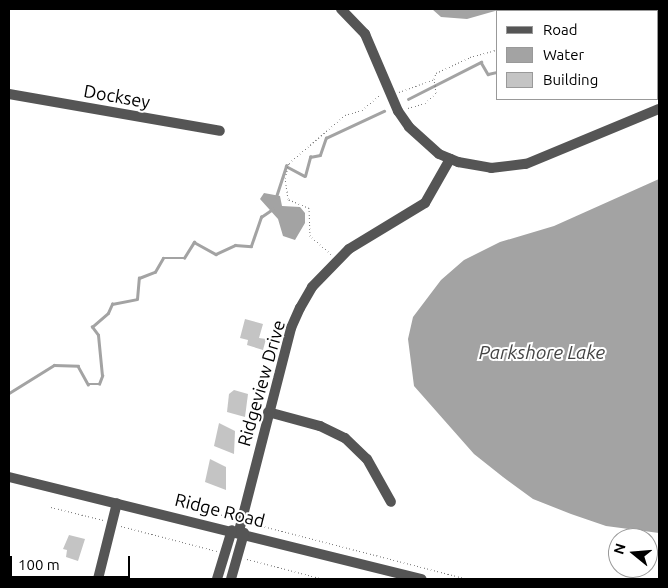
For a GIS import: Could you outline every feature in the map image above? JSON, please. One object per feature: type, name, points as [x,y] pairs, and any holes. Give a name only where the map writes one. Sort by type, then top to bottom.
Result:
[{"type":"street","points":[[341,9],[365,34],[398,111],[409,127],[450,159],[482,168],[526,164],[659,109]]},
{"type":"street","name":"Docksey","points":[[9,94],[220,131]]},
{"type":"street","name":"Ridgeview Drive","points":[[238,531],[291,328],[312,288],[336,261],[425,203],[450,159]]},
{"type":"street","points":[[268,412],[340,434],[367,459],[391,502]]},
{"type":"street","name":"Ridge Road","points":[[9,477],[238,531],[422,579]]},
{"type":"street","points":[[98,579],[117,503]]},
{"type":"street","points":[[218,579],[224,553],[238,531]]},
{"type":"street","points":[[231,579],[236,556],[238,531]]},
{"type":"path","points":[[407,108],[425,103],[438,90],[435,79]]},
{"type":"path","points":[[288,163],[288,199],[309,208],[313,241],[326,248],[336,261]]},
{"type":"path","points":[[178,502],[468,579]]},
{"type":"path","points":[[50,507],[224,553]]},
{"type":"path","points":[[236,556],[324,579]]},
{"type":"water","points":[[432,9],[502,9],[467,19],[441,17]]},
{"type":"water","name":"Parkshore Lake","points":[[659,179],[659,533],[658,528],[606,526],[533,499],[474,454],[414,386],[408,339],[413,317],[441,280],[464,260],[500,242],[554,226]]},
{"type":"water","points":[[264,193],[280,196],[282,206],[300,207],[305,213],[305,223],[295,240],[283,236],[278,219],[260,199]]},
{"type":"building","points":[[245,319],[263,324],[259,338],[266,339],[263,350],[247,345],[248,340],[240,338]]},
{"type":"building","points":[[234,390],[248,394],[245,417],[227,412],[229,394]]},
{"type":"building","points":[[219,423],[235,431],[234,454],[214,446]]},
{"type":"building","points":[[210,459],[226,467],[226,490],[205,482]]},
{"type":"building","points":[[69,535],[85,539],[78,561],[66,557],[67,550],[63,549]]},
{"type":"waterway","points":[[408,99],[481,62],[488,74],[496,72]]},
{"type":"waterway","points":[[276,197],[286,166],[305,176],[310,157],[320,155],[326,138],[384,111]]},
{"type":"waterway","points":[[9,393],[54,365],[78,366],[88,384],[99,384],[102,376],[98,335],[92,327],[108,313],[112,304],[137,299],[139,278],[155,272],[163,258],[184,258],[194,242],[216,254],[235,245],[251,246],[261,217],[273,209]]}]
